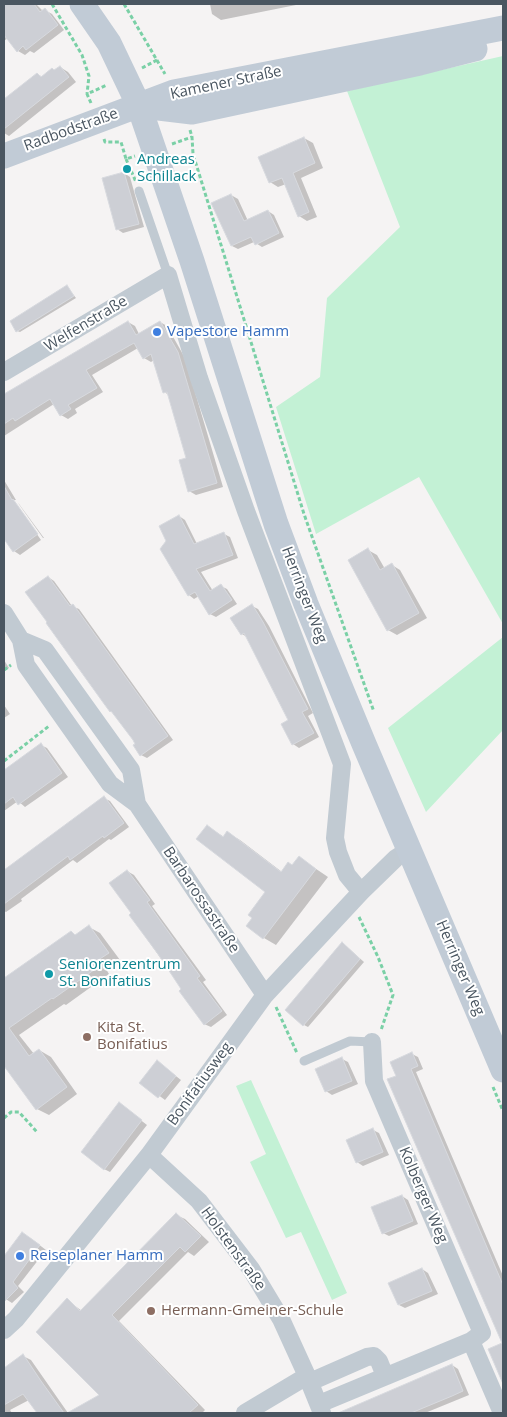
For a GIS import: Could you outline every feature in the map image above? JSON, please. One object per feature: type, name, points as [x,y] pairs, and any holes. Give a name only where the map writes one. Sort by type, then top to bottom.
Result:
[{"type":"main road","name":"Herringer Weg","points":[[82,4],[109,43],[139,106],[192,261],[276,524],[306,604],[503,1070]]},
{"type":"main road","name":"Kamener Straße","points":[[139,106],[174,92],[503,28]]},
{"type":"main road","name":"Kamener Straße","points":[[139,106],[192,112],[420,63],[503,42]]},
{"type":"main road","name":"Radbodstraße","points":[[4,156],[26,146],[139,106]]},
{"type":"street","name":"Welfenstraße","points":[[4,372],[168,275]]},
{"type":"street","name":"Herringer Weg","points":[[168,275],[199,378],[243,502],[342,764],[335,838],[338,852],[357,896]]},
{"type":"street","name":"Barbarossastraße","points":[[4,613],[21,640],[26,665],[110,784],[137,804],[265,995]]},
{"type":"street","name":"Barbarossastraße","points":[[21,640],[45,650],[131,770],[137,804]]},
{"type":"street","name":"Bonifatiusweg","points":[[4,1330],[16,1319],[149,1155],[265,995],[357,896],[396,858],[410,850]]},
{"type":"street","name":"Kolberger Weg","points":[[372,1042],[374,1081],[482,1333],[471,1341]]},
{"type":"street","name":"Holstenstraße","points":[[149,1155],[199,1201],[251,1269],[281,1319],[321,1408]]},
{"type":"street","points":[[321,1408],[386,1376],[471,1341],[502,1413]]},
{"type":"street","points":[[245,1413],[309,1379],[368,1357],[374,1356],[379,1360],[386,1376]]},
{"type":"lane","name":"Herringer Weg","points":[[139,191],[168,275]]},
{"type":"lane","points":[[304,1061],[350,1041],[372,1042]]},
{"type":"path","points":[[52,4],[82,55],[89,76],[87,94]]},
{"type":"path","points":[[124,4],[157,60]]},
{"type":"path","points":[[192,137],[193,154],[304,514],[377,719]]},
{"type":"path","points":[[126,159],[139,191]]},
{"type":"path","points":[[4,760],[62,716]]},
{"type":"path","points":[[357,896],[364,930],[378,956],[393,995],[382,1028],[372,1042]]},
{"type":"path","points":[[285,1024],[298,1058],[304,1061]]},
{"type":"path","points":[[4,1118],[11,1112],[19,1112],[37,1132]]},
{"type":"green space","points":[[503,56],[503,624],[419,477],[316,534],[276,407],[320,377],[327,298],[400,227],[347,91]]},
{"type":"green space","points":[[503,637],[503,730],[426,812],[388,728]]},
{"type":"green space","points":[[251,1080],[347,1293],[332,1300],[301,1232],[286,1238],[250,1162],[266,1154],[236,1086]]},
{"type":"building","points":[[4,4],[34,4],[40,12],[45,8],[58,25],[26,50],[23,46],[17,52],[4,35]]},
{"type":"building","points":[[60,66],[69,77],[4,129],[4,99],[37,73],[41,77],[52,68],[54,70]]},
{"type":"building","points":[[304,137],[315,163],[293,173],[309,212],[298,217],[282,178],[269,183],[258,157]]},
{"type":"building","points":[[124,172],[139,224],[116,230],[102,178]]},
{"type":"building","points":[[231,194],[244,221],[268,210],[279,233],[255,245],[251,237],[231,246],[211,203]]},
{"type":"building","points":[[67,285],[74,296],[16,332],[10,321]]},
{"type":"building","points":[[128,321],[136,335],[160,321],[178,352],[217,483],[188,492],[179,460],[186,458],[167,392],[163,393],[151,354],[143,359],[134,343],[86,370],[97,388],[68,405],[71,409],[60,416],[50,399],[15,421],[13,418],[4,424],[4,394]]},
{"type":"building","points":[[4,486],[12,500],[38,534],[13,552],[4,539]]},
{"type":"building","points":[[179,515],[194,544],[224,532],[233,555],[196,569],[210,591],[221,584],[232,600],[209,615],[195,592],[188,596],[160,549],[166,541],[159,526]]},
{"type":"building","points":[[368,548],[380,570],[392,563],[419,613],[387,631],[348,560]]},
{"type":"building","points":[[48,576],[70,606],[73,604],[168,736],[140,756],[133,745],[135,744],[133,740],[110,712],[25,592]]},
{"type":"building","points":[[252,604],[308,709],[302,712],[314,733],[292,745],[281,724],[288,720],[244,633],[241,635],[230,618]]},
{"type":"building","points":[[41,743],[62,773],[18,805],[13,797],[4,804],[4,770]]},
{"type":"building","points":[[104,796],[124,823],[70,860],[68,856],[4,904],[4,870]]},
{"type":"building","points":[[207,825],[223,837],[227,831],[281,872],[288,862],[292,865],[299,856],[316,869],[263,939],[246,926],[252,918],[248,915],[265,892],[196,839]]},
{"type":"building","points":[[127,870],[150,900],[147,902],[200,976],[197,978],[222,1011],[204,1025],[179,991],[181,989],[109,883]]},
{"type":"building","name":"Seniorenzentrum St. Bonifatius","points":[[89,925],[109,953],[95,962],[98,967],[9,1028],[29,1056],[39,1049],[67,1087],[36,1110],[4,1066],[4,978],[71,931],[75,935]]},
{"type":"building","points":[[342,942],[360,959],[303,1026],[285,1010]]},
{"type":"building","points":[[412,1052],[418,1066],[411,1069],[503,1285],[503,1384],[488,1349],[502,1343],[387,1079],[396,1076],[390,1062]]},
{"type":"building","points":[[342,1057],[352,1081],[325,1092],[315,1069]]},
{"type":"building","points":[[157,1060],[176,1076],[158,1098],[139,1083]]},
{"type":"building","points":[[119,1102],[142,1120],[104,1170],[81,1152]]},
{"type":"building","points":[[373,1128],[383,1152],[356,1163],[346,1140]]},
{"type":"building","points":[[402,1195],[413,1221],[382,1234],[371,1207]]},
{"type":"building","points":[[176,1213],[201,1236],[185,1252],[180,1247],[112,1315],[198,1405],[189,1413],[67,1413],[99,1395],[36,1332],[67,1298],[80,1311]]},
{"type":"building","points":[[22,1232],[40,1245],[13,1282],[18,1288],[4,1302],[4,1256]]},
{"type":"building","points":[[422,1268],[432,1291],[398,1305],[388,1283]]},
{"type":"building","points":[[23,1354],[64,1413],[37,1413],[23,1394],[4,1405],[4,1368]]},
{"type":"building","points":[[452,1364],[463,1391],[452,1396],[411,1413],[338,1413]]},
{"type":"place","name":"Andreas Schillack","points":[[127,169]]},
{"type":"place","name":"Vapestore Hamm","points":[[157,332]]},
{"type":"place","name":"Seniorenzentrum St. Bonifatius","points":[[49,974]]},
{"type":"place","name":"Kita St. Bonifatius","points":[[87,1037]]},
{"type":"place","name":"Reiseplaner Hamm","points":[[20,1256]]},
{"type":"place","name":"Hermann-Gmeiner-Schule","points":[[151,1311]]}]
